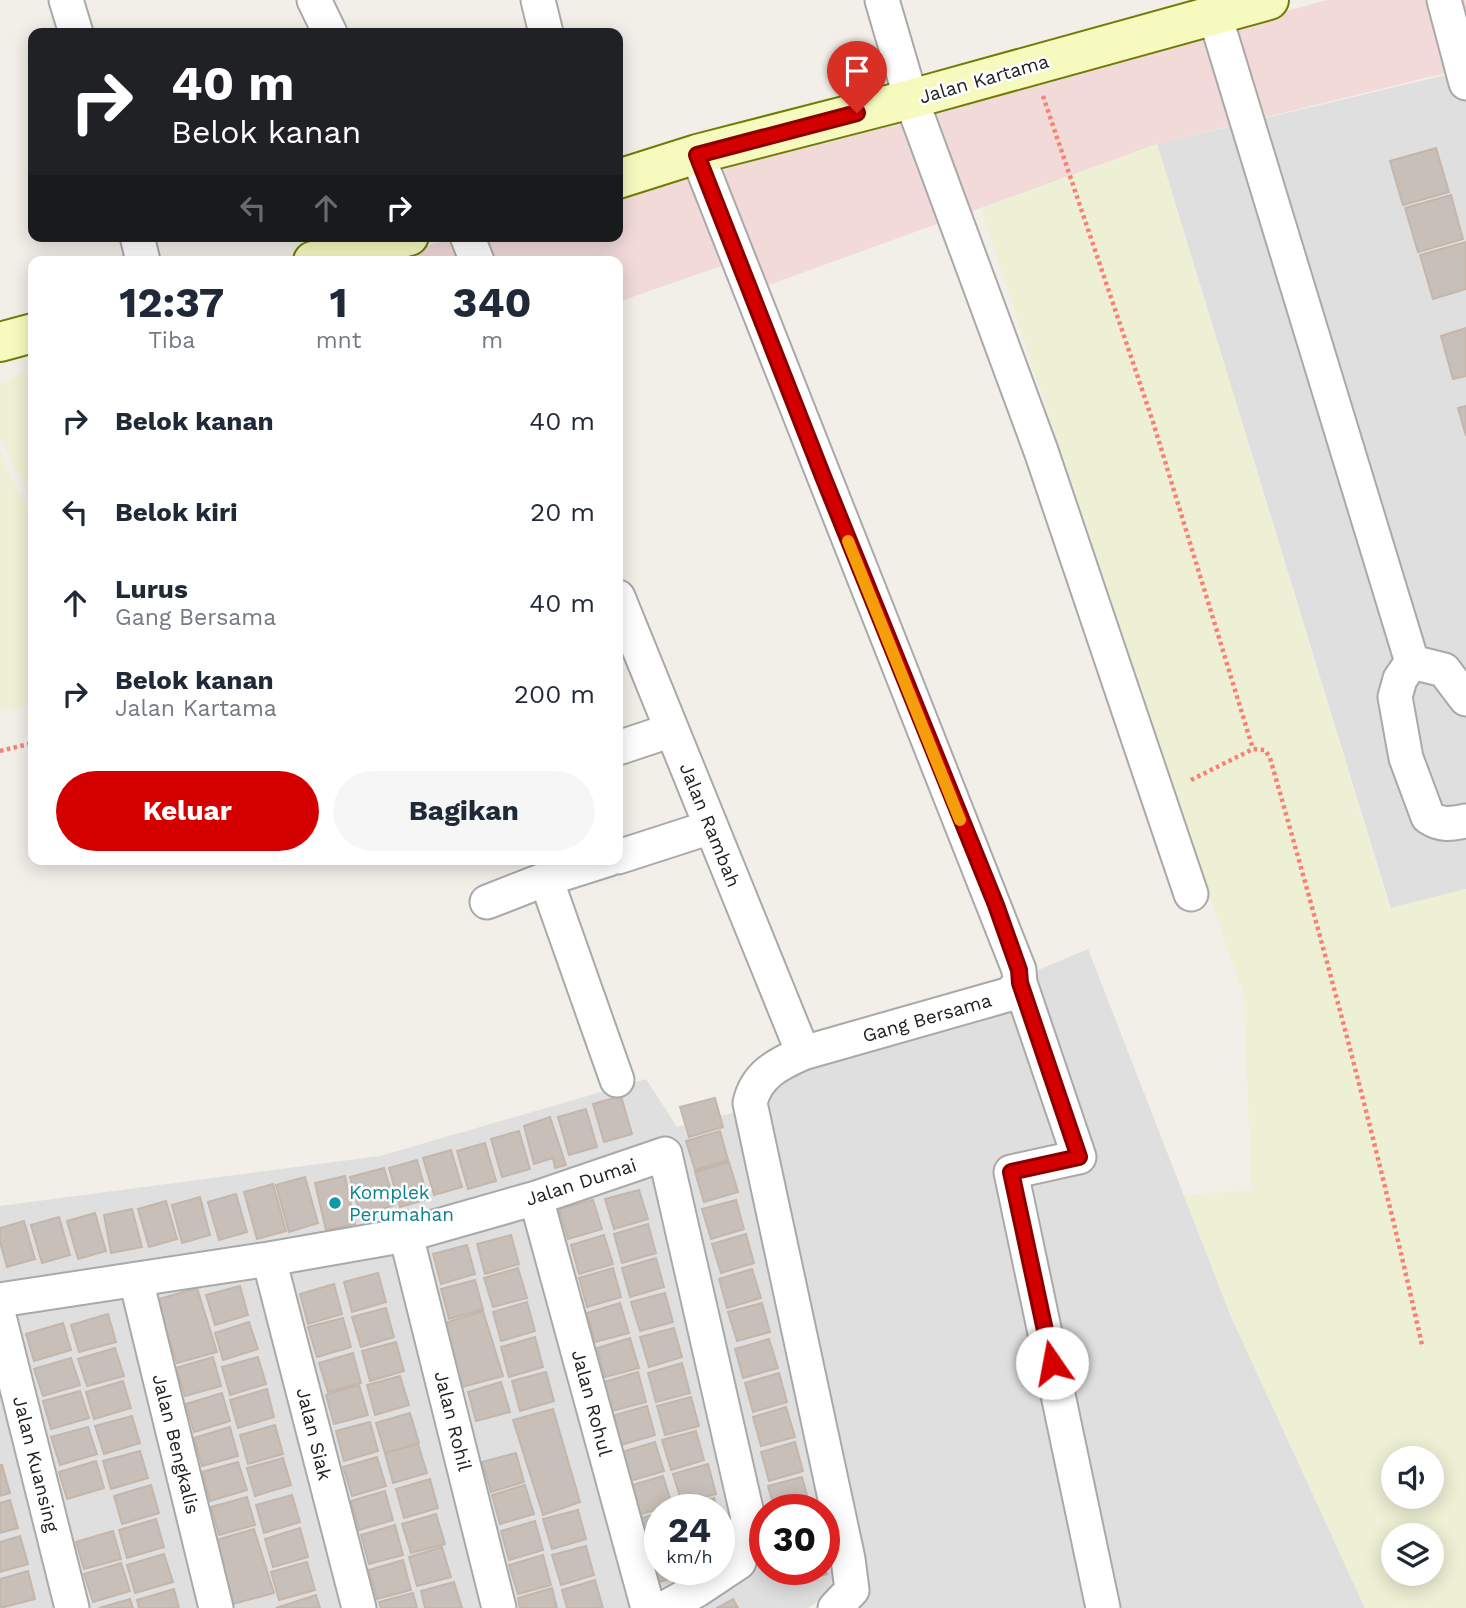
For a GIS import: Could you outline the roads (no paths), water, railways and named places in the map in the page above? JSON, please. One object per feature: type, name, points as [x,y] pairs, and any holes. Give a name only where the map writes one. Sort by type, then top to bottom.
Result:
[{"type":"main road","name":"Jalan Kartama","points":[[623,177],[1269,0]]},
{"type":"main road","points":[[332,256],[386,242]]},
{"type":"main road","points":[[0,342],[28,334]]},
{"type":"street","points":[[66,0],[74,28]]},
{"type":"street","points":[[314,0],[328,28]]},
{"type":"street","points":[[538,0],[545,28]]},
{"type":"street","points":[[882,0],[911,99],[1041,451],[1191,894]]},
{"type":"street","points":[[1444,0],[1466,83]]},
{"type":"street","points":[[1215,16],[1412,662]]},
{"type":"street","points":[[697,155],[996,905],[1079,1157],[1011,1172],[1103,1608]]},
{"type":"street","name":"Jalan Rambah","points":[[623,609],[803,1053]]},
{"type":"street","points":[[1412,662],[1444,670],[1466,699]]},
{"type":"street","points":[[1412,662],[1400,679],[1395,696],[1406,758],[1428,817],[1437,823],[1451,825],[1466,821]]},
{"type":"street","points":[[623,746],[672,730]]},
{"type":"street","points":[[623,855],[711,827]]},
{"type":"street","points":[[487,902],[590,865]]},
{"type":"street","points":[[545,879],[617,1080]]},
{"type":"street","name":"Gang Bersama","points":[[835,1608],[852,1590],[848,1559],[750,1103],[753,1088],[782,1062],[803,1053],[1010,994],[1020,983]]},
{"type":"street","name":"Jalan Dumai","points":[[0,1300],[406,1235],[536,1198],[665,1154],[748,1518],[739,1562],[665,1608]]},
{"type":"street","name":"Jalan Rohul","points":[[536,1198],[648,1608]]},
{"type":"street","name":"Jalan Rohil","points":[[406,1235],[499,1608]]},
{"type":"street","name":"Jalan Siak","points":[[269,1259],[359,1608]]},
{"type":"street","name":"Jalan Bengkalis","points":[[136,1280],[216,1608]]},
{"type":"street","name":"Jalan Kuansing","points":[[0,1320],[72,1608]]},
{"type":"place","name":"Komplek Perumahan","points":[[335,1203]]}]
